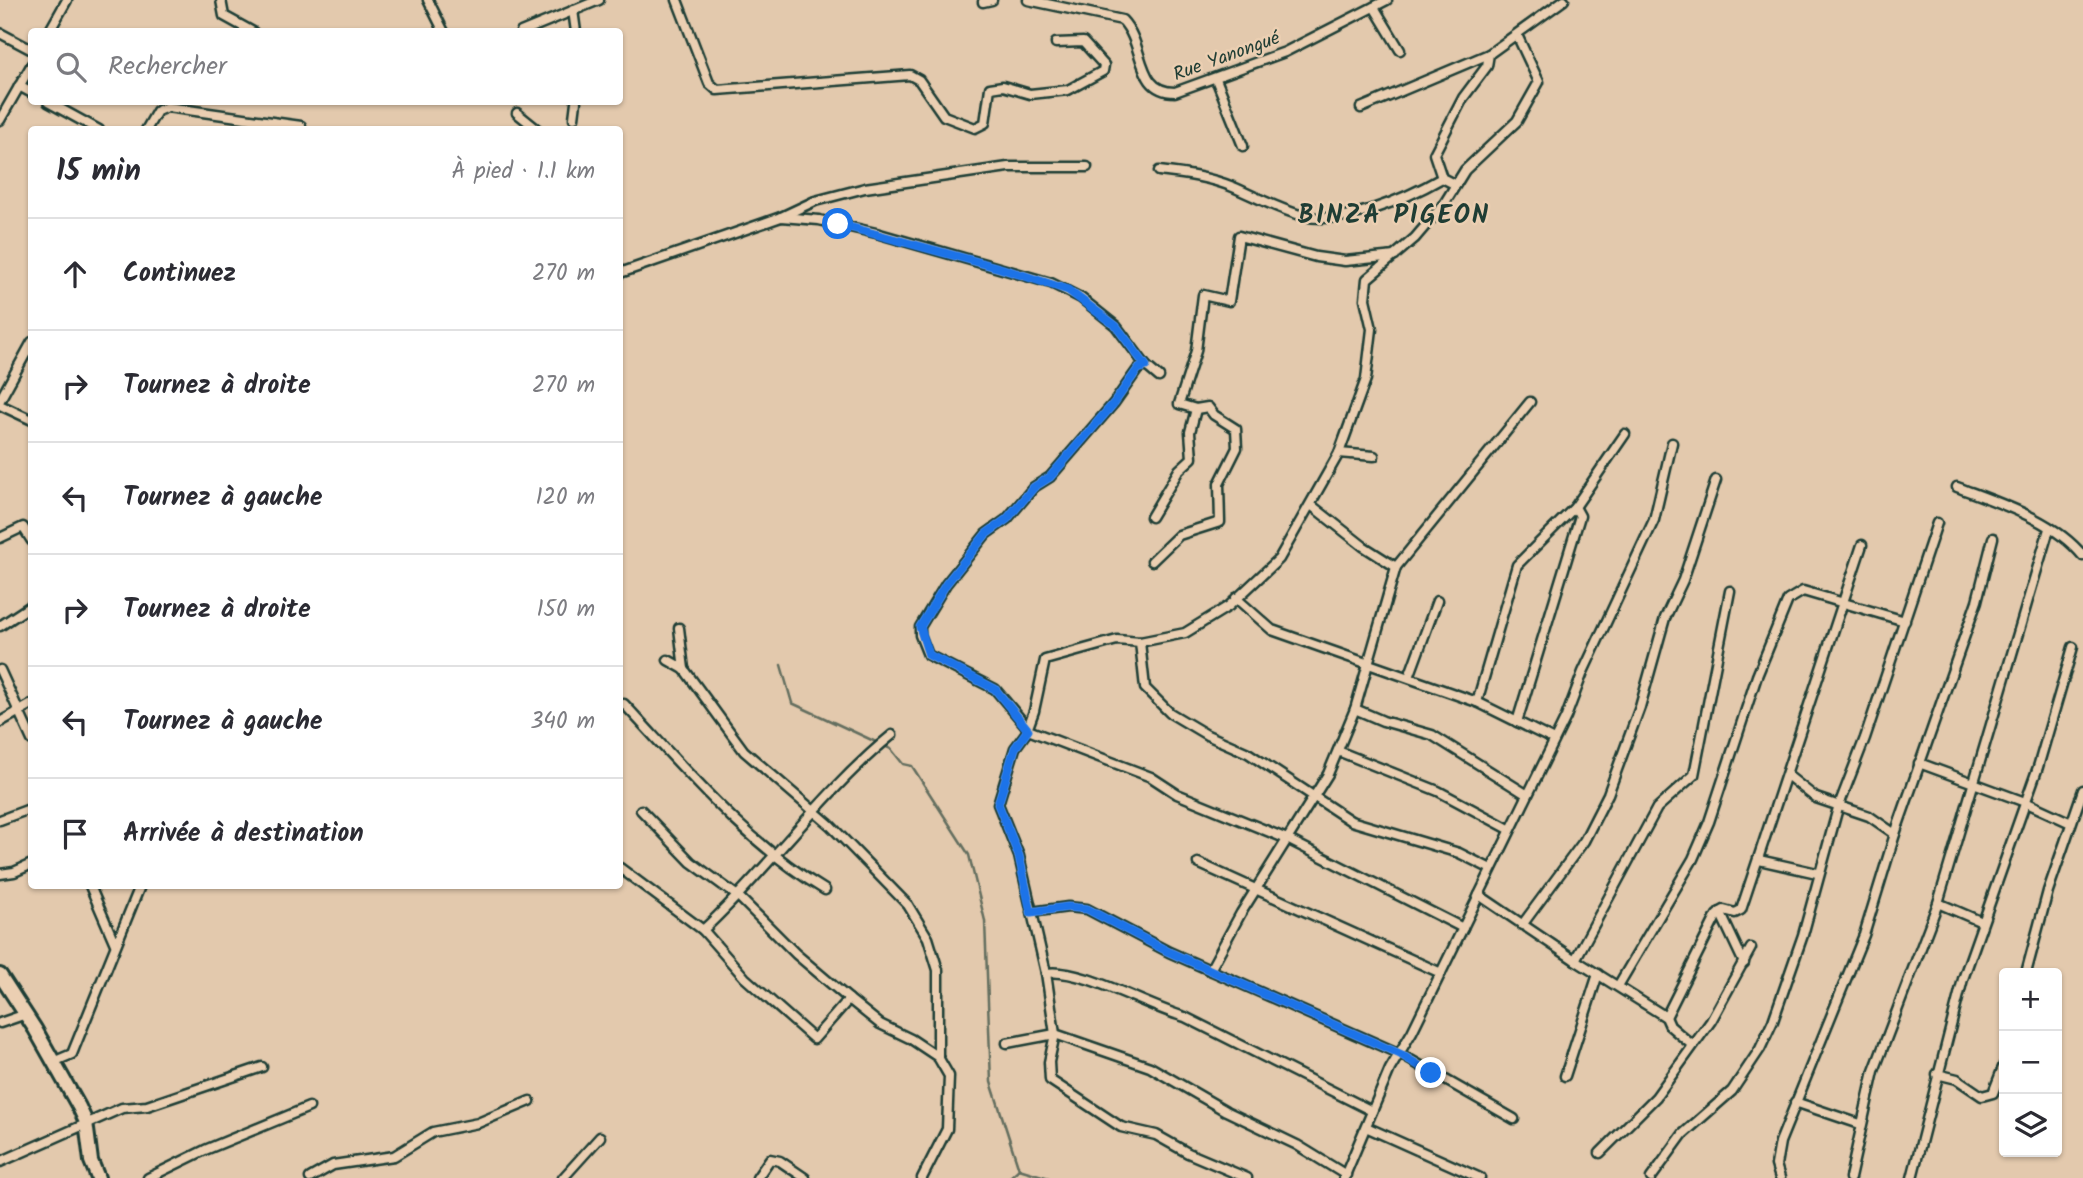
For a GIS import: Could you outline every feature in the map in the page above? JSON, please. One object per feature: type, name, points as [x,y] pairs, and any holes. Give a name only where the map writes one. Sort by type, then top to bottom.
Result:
[{"type":"highway","points":[[0,975],[26,1014],[86,1122],[91,1160],[98,1178]]},
{"type":"street","points":[[51,28],[66,0]]},
{"type":"street","points":[[221,0],[224,16],[246,28]]},
{"type":"street","points":[[428,0],[442,28]]},
{"type":"street","points":[[530,28],[599,0]]},
{"type":"street","points":[[677,0],[709,83],[717,90],[910,75],[919,79],[944,116],[975,128],[985,123],[987,93],[994,86],[1030,94],[1068,90],[1103,71],[1104,65],[1083,42],[1056,43]]},
{"type":"street","name":"Rue Yanongué","points":[[1028,0],[1122,20],[1138,42],[1148,82],[1156,89],[1175,92],[1285,52],[1387,0]]},
{"type":"street","points":[[1361,108],[1489,54],[1564,0]]},
{"type":"street","points":[[1374,7],[1399,50]]},
{"type":"street","points":[[573,10],[575,28]]},
{"type":"street","points":[[0,33],[28,48]]},
{"type":"street","points":[[1247,1178],[1188,1153],[1156,1135],[1121,1127],[1053,1083],[1048,1075],[1055,1034],[1046,973],[1019,856],[998,804],[1015,748],[1027,729],[1039,693],[1045,660],[1117,640],[1140,642],[1185,633],[1236,598],[1279,559],[1339,453],[1370,358],[1372,329],[1364,299],[1367,279],[1395,256],[1439,210],[1465,170],[1517,121],[1538,86],[1538,78],[1517,35]]},
{"type":"street","points":[[1454,184],[1442,177],[1433,160],[1436,148],[1463,98],[1487,66],[1489,54]]},
{"type":"street","points":[[1,117],[28,71]]},
{"type":"street","points":[[1216,79],[1243,146]]},
{"type":"street","points":[[19,86],[28,91]]},
{"type":"street","points":[[53,105],[92,126]]},
{"type":"street","points":[[574,118],[576,105]]},
{"type":"street","points":[[148,126],[157,111],[167,107],[301,126]]},
{"type":"street","points":[[517,113],[533,126]]},
{"type":"street","points":[[623,272],[781,217],[815,201],[902,180],[1020,166],[1087,167]]},
{"type":"street","points":[[1159,171],[1190,174],[1218,182],[1282,209],[1312,217],[1356,213],[1384,205],[1442,177]]},
{"type":"street","points":[[781,217],[819,220],[876,233],[1051,283],[1080,298],[1116,326],[1146,366],[1159,377]]},
{"type":"street","points":[[1152,561],[1179,536],[1220,522],[1219,484],[1237,448],[1236,429],[1214,415],[1208,407],[1196,409],[1179,404],[1196,351],[1203,295],[1229,301],[1239,236],[1316,257],[1345,261],[1395,256]]},
{"type":"street","points":[[28,350],[0,403],[28,418]]},
{"type":"street","points":[[1146,366],[1132,376],[1114,403],[1050,477],[1034,487],[1007,519],[986,534],[946,584],[920,627],[929,655],[995,689],[1027,729],[1151,777],[1177,793],[1287,839],[1463,928]]},
{"type":"street","points":[[1210,971],[1256,889],[1315,796],[1338,751],[1369,665],[1396,568],[1530,402]]},
{"type":"street","points":[[1151,517],[1179,470],[1192,458],[1190,432],[1196,409]]},
{"type":"street","points":[[1477,702],[1517,565],[1552,534],[1575,507],[1625,434]]},
{"type":"street","points":[[1007,1044],[1055,1034],[1150,1067],[1226,1111],[1297,1144],[1345,1176],[1372,1111],[1554,740],[1654,520],[1672,443]]},
{"type":"street","points":[[1339,453],[1374,456]]},
{"type":"street","points":[[1522,926],[1584,841],[1608,794],[1640,707],[1665,618],[1687,569],[1716,480]]},
{"type":"street","points":[[1956,487],[2049,529],[2071,541],[2083,556]]},
{"type":"street","points":[[1311,505],[1396,568]]},
{"type":"street","points":[[1517,722],[1580,516],[1575,507]]},
{"type":"street","points":[[1651,1178],[1683,1135],[1732,1091],[1760,1049],[1799,947],[1817,873],[1838,808],[1937,523]]},
{"type":"street","points":[[0,538],[23,527],[28,535]]},
{"type":"street","points":[[1850,1178],[1860,1124],[1884,1043],[1938,903],[2049,529]]},
{"type":"street","points":[[1780,1178],[1776,1153],[1795,1102],[1840,1001],[1864,935],[1919,763],[1977,601],[1993,538]]},
{"type":"street","points":[[1720,912],[1735,913],[1741,910],[1862,545]]},
{"type":"street","points":[[1574,960],[1657,808],[1694,775],[1730,591]]},
{"type":"street","points":[[1618,986],[1693,859],[1709,822],[1757,676],[1788,600],[1803,591],[1905,621]]},
{"type":"street","points":[[1236,598],[1272,630],[1477,702],[1554,740]]},
{"type":"street","points":[[1409,677],[1437,601]]},
{"type":"street","points":[[0,626],[28,608]]},
{"type":"street","points":[[679,628],[684,669]]},
{"type":"street","points":[[1140,642],[1145,688],[1170,713],[1207,735],[1248,753],[1351,821],[1459,853],[1491,869]]},
{"type":"street","points":[[1912,1178],[1937,1074],[1982,922],[2025,802],[2073,647]]},
{"type":"street","points":[[668,660],[684,669],[744,751],[815,813],[887,881],[908,905],[928,938],[938,980],[938,1057]]},
{"type":"street","points":[[0,670],[28,732]]},
{"type":"street","points":[[624,704],[726,813],[794,872],[825,890]]},
{"type":"street","points":[[0,722],[28,707]]},
{"type":"street","points":[[1355,709],[1383,721],[1432,735],[1526,793]]},
{"type":"street","points":[[703,930],[738,897],[892,735]]},
{"type":"street","points":[[1338,751],[1438,791],[1509,829]]},
{"type":"street","points":[[1919,763],[2025,802],[2071,823]]},
{"type":"street","points":[[1787,775],[1816,798],[1838,808],[1869,816],[1895,834]]},
{"type":"street","points":[[2028,968],[2083,790]]},
{"type":"street","points":[[0,820],[28,810]]},
{"type":"street","points":[[640,810],[691,862],[738,897],[796,954],[849,999],[880,1024],[911,1039],[938,1057],[949,1076],[947,1129],[922,1178]]},
{"type":"street","points":[[1759,860],[1817,873]]},
{"type":"street","points":[[1198,863],[1441,973]]},
{"type":"street","points":[[0,874],[28,865]]},
{"type":"street","points":[[623,870],[703,930],[746,978],[814,1039],[849,999]]},
{"type":"street","points":[[91,889],[115,944]]},
{"type":"street","points":[[53,1062],[72,1054],[139,889]]},
{"type":"street","points":[[1479,895],[1574,960],[1666,1017],[1670,1026],[1692,1045]]},
{"type":"street","points":[[1938,903],[1982,922]]},
{"type":"street","points":[[1031,912],[1068,907],[1087,909],[1210,971],[1400,1054],[1514,1119]]},
{"type":"street","points":[[1666,1017],[1720,912]]},
{"type":"street","points":[[1720,912],[1744,963]]},
{"type":"street","points":[[1600,1153],[1656,1097],[1711,1021],[1751,948]]},
{"type":"street","points":[[1046,973],[1069,973],[1156,1009],[1185,1017],[1372,1111]]},
{"type":"street","points":[[1565,1076],[1598,974]]},
{"type":"street","points":[[0,1023],[26,1014]]},
{"type":"street","points":[[0,1162],[122,1108],[147,1106],[262,1067]]},
{"type":"street","points":[[1937,1074],[1957,1079],[1982,1096],[1993,1093],[1999,1078]]},
{"type":"street","points":[[310,1178],[333,1166],[394,1156],[433,1132],[478,1123],[530,1101]]},
{"type":"street","points":[[1795,1102],[1860,1124]]},
{"type":"street","points":[[148,1178],[309,1107]]},
{"type":"street","points":[[1366,1127],[1480,1178]]},
{"type":"street","points":[[564,1178],[600,1137]]},
{"type":"street","points":[[757,1178],[770,1158],[780,1161],[805,1178]]},
{"type":"waterway","points":[[781,665],[792,703],[891,749],[903,764],[912,766],[969,855],[985,921],[991,1082],[1019,1169]]},
{"type":"waterway","points":[[1019,1169],[1049,1178]]},
{"type":"waterway","points":[[1009,1178],[1019,1169]]},
{"type":"district","name":"BINZA PIGEON","points":[[1394,214]]},
{"type":"route","points":[[838,224],[1000,268],[1068,290],[1116,326],[1146,366],[1138,369],[1114,403],[1050,477],[1034,487],[1007,519],[986,534],[946,584],[934,608],[920,627],[920,635],[929,655],[995,689],[1027,727],[1028,730],[1015,748],[1002,783],[998,804],[1019,856],[1031,912],[1068,907],[1087,909],[1210,971],[1400,1054],[1431,1073]]}]
